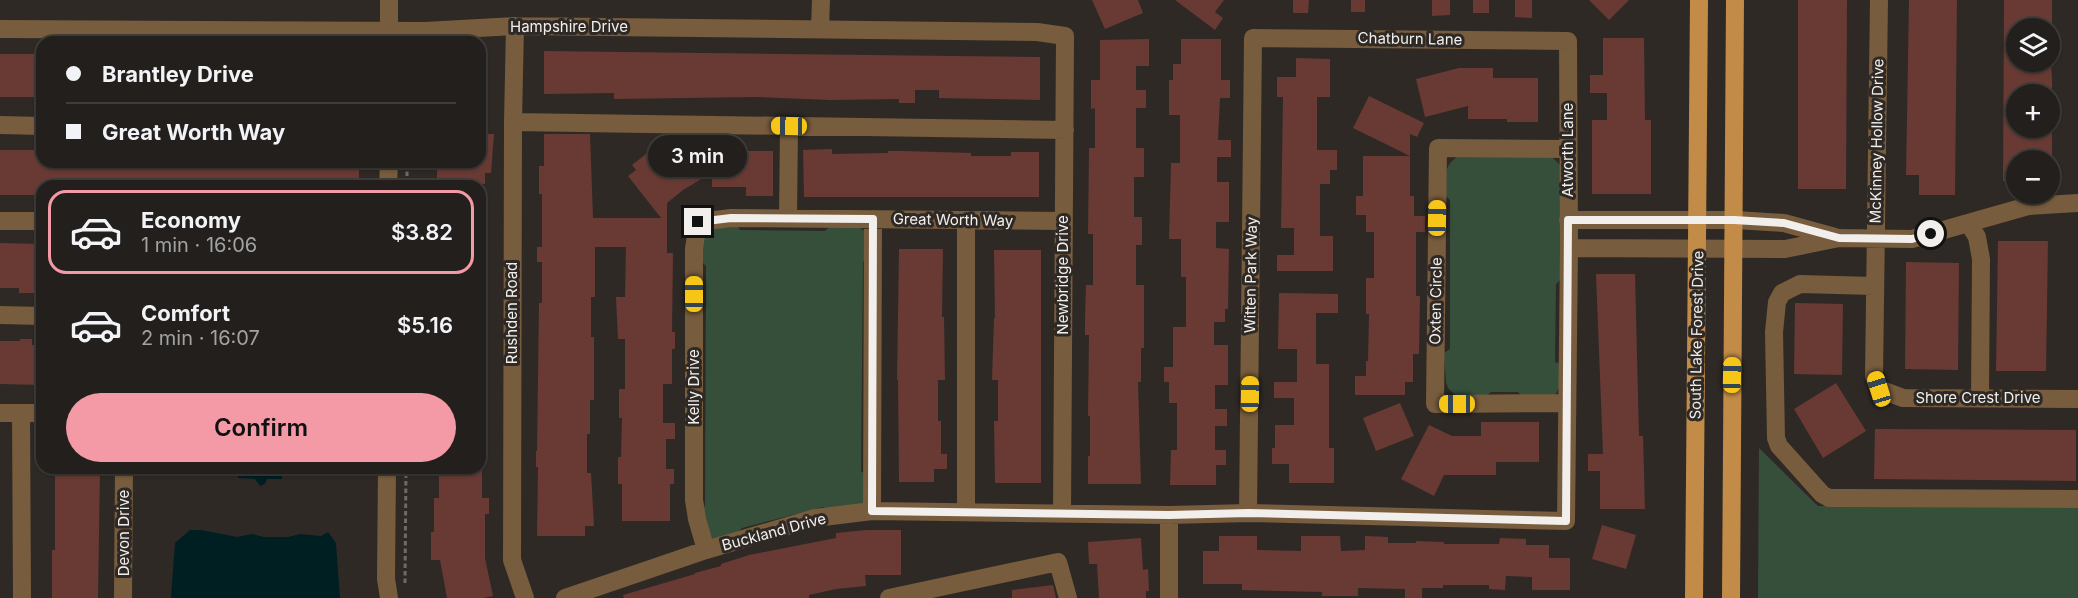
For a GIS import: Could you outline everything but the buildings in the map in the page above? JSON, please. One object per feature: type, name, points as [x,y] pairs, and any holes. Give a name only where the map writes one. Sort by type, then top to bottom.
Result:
[{"type":"main road","name":"South Lake Forest Drive","points":[[1694,598],[1699,0]]},
{"type":"main road","points":[[1731,598],[1735,0]]},
{"type":"street","points":[[389,0],[389,36]]},
{"type":"street","points":[[820,29],[821,0]]},
{"type":"street","name":"McKinney Hollow Drive","points":[[1879,0],[1874,286],[1875,376],[1879,389]]},
{"type":"street","name":"Hampshire Drive","points":[[0,29],[389,36],[515,26],[1037,32],[1065,36]]},
{"type":"street","name":"Rushden Road","points":[[515,26],[512,560],[525,598]]},
{"type":"street","name":"Newbridge Drive","points":[[1062,514],[1065,36]]},
{"type":"street","name":"Chatburn Lane","points":[[1253,38],[1568,41]]},
{"type":"street","name":"Witten Park Way","points":[[1248,513],[1253,38]]},
{"type":"street","name":"Atworth Lane","points":[[1566,521],[1569,248],[1568,41]]},
{"type":"street","points":[[513,122],[1065,130]]},
{"type":"street","points":[[0,125],[36,126]]},
{"type":"street","points":[[788,218],[789,126]]},
{"type":"street","name":"Oxten Circle","points":[[1566,403],[1435,404],[1438,148],[1568,149]]},
{"type":"street","points":[[1569,248],[1785,249],[1839,238],[1912,239],[2028,206],[2078,202]]},
{"type":"street","name":"Great Worth Way","points":[[698,222],[731,218],[1063,221]]},
{"type":"street","points":[[872,511],[873,219]]},
{"type":"street","points":[[966,220],[966,512]]},
{"type":"street","points":[[1568,220],[1734,220],[1784,223],[1839,238]]},
{"type":"street","points":[[0,221],[36,221]]},
{"type":"street","name":"Kelly Drive","points":[[698,222],[694,249],[694,500],[706,550]]},
{"type":"street","points":[[1969,224],[1977,237],[1981,259],[1980,398]]},
{"type":"street","points":[[1874,286],[1800,284],[1782,293],[1777,302],[1774,332],[1776,438],[1779,446],[1822,494],[1829,498],[2078,499]]},
{"type":"street","points":[[0,315],[36,316]]},
{"type":"street","name":"Shore Crest Drive","points":[[1879,389],[1903,398],[2078,399]]},
{"type":"street","points":[[0,413],[36,413]]},
{"type":"street","points":[[21,413],[22,598]]},
{"type":"street","name":"Devon Drive","points":[[123,598],[124,474]]},
{"type":"street","points":[[387,474],[386,579],[389,598]]},
{"type":"street","name":"Buckland Drive","points":[[565,598],[706,550],[815,518],[872,511],[1169,515],[1248,513],[1566,521]]},
{"type":"street","points":[[1169,515],[1169,598]]},
{"type":"street","points":[[889,598],[1058,561],[1068,598]]},
{"type":"path","points":[[405,588],[406,474]]},
{"type":"green space","points":[[1457,157],[1552,157],[1561,166],[1560,280],[1556,284],[1555,362],[1560,364],[1560,386],[1555,395],[1522,396],[1518,392],[1491,392],[1486,396],[1461,396],[1454,394],[1448,388],[1444,353],[1450,349],[1450,200],[1445,195],[1445,178],[1449,164]]},
{"type":"green space","points":[[737,225],[740,230],[825,231],[830,226],[850,226],[860,228],[868,234],[869,253],[863,262],[861,471],[867,476],[867,499],[861,506],[829,511],[823,507],[742,528],[734,537],[715,540],[709,537],[701,513],[705,505],[706,266],[700,260],[707,231],[717,227]]},
{"type":"green space","points":[[1759,448],[1818,506],[2078,507],[2078,598],[1758,598]]},
{"type":"water","points":[[238,474],[282,474],[282,479],[267,479],[265,484],[260,486],[255,479],[238,478]]},
{"type":"water","points":[[190,530],[237,537],[252,534],[264,537],[288,537],[300,534],[321,536],[328,532],[336,543],[340,598],[171,598],[175,543]]},
{"type":"route","points":[[698,222],[731,218],[873,219],[872,511],[1169,515],[1248,513],[1566,521],[1568,220],[1734,220],[1784,223],[1839,238],[1912,239],[1931,234]]}]
